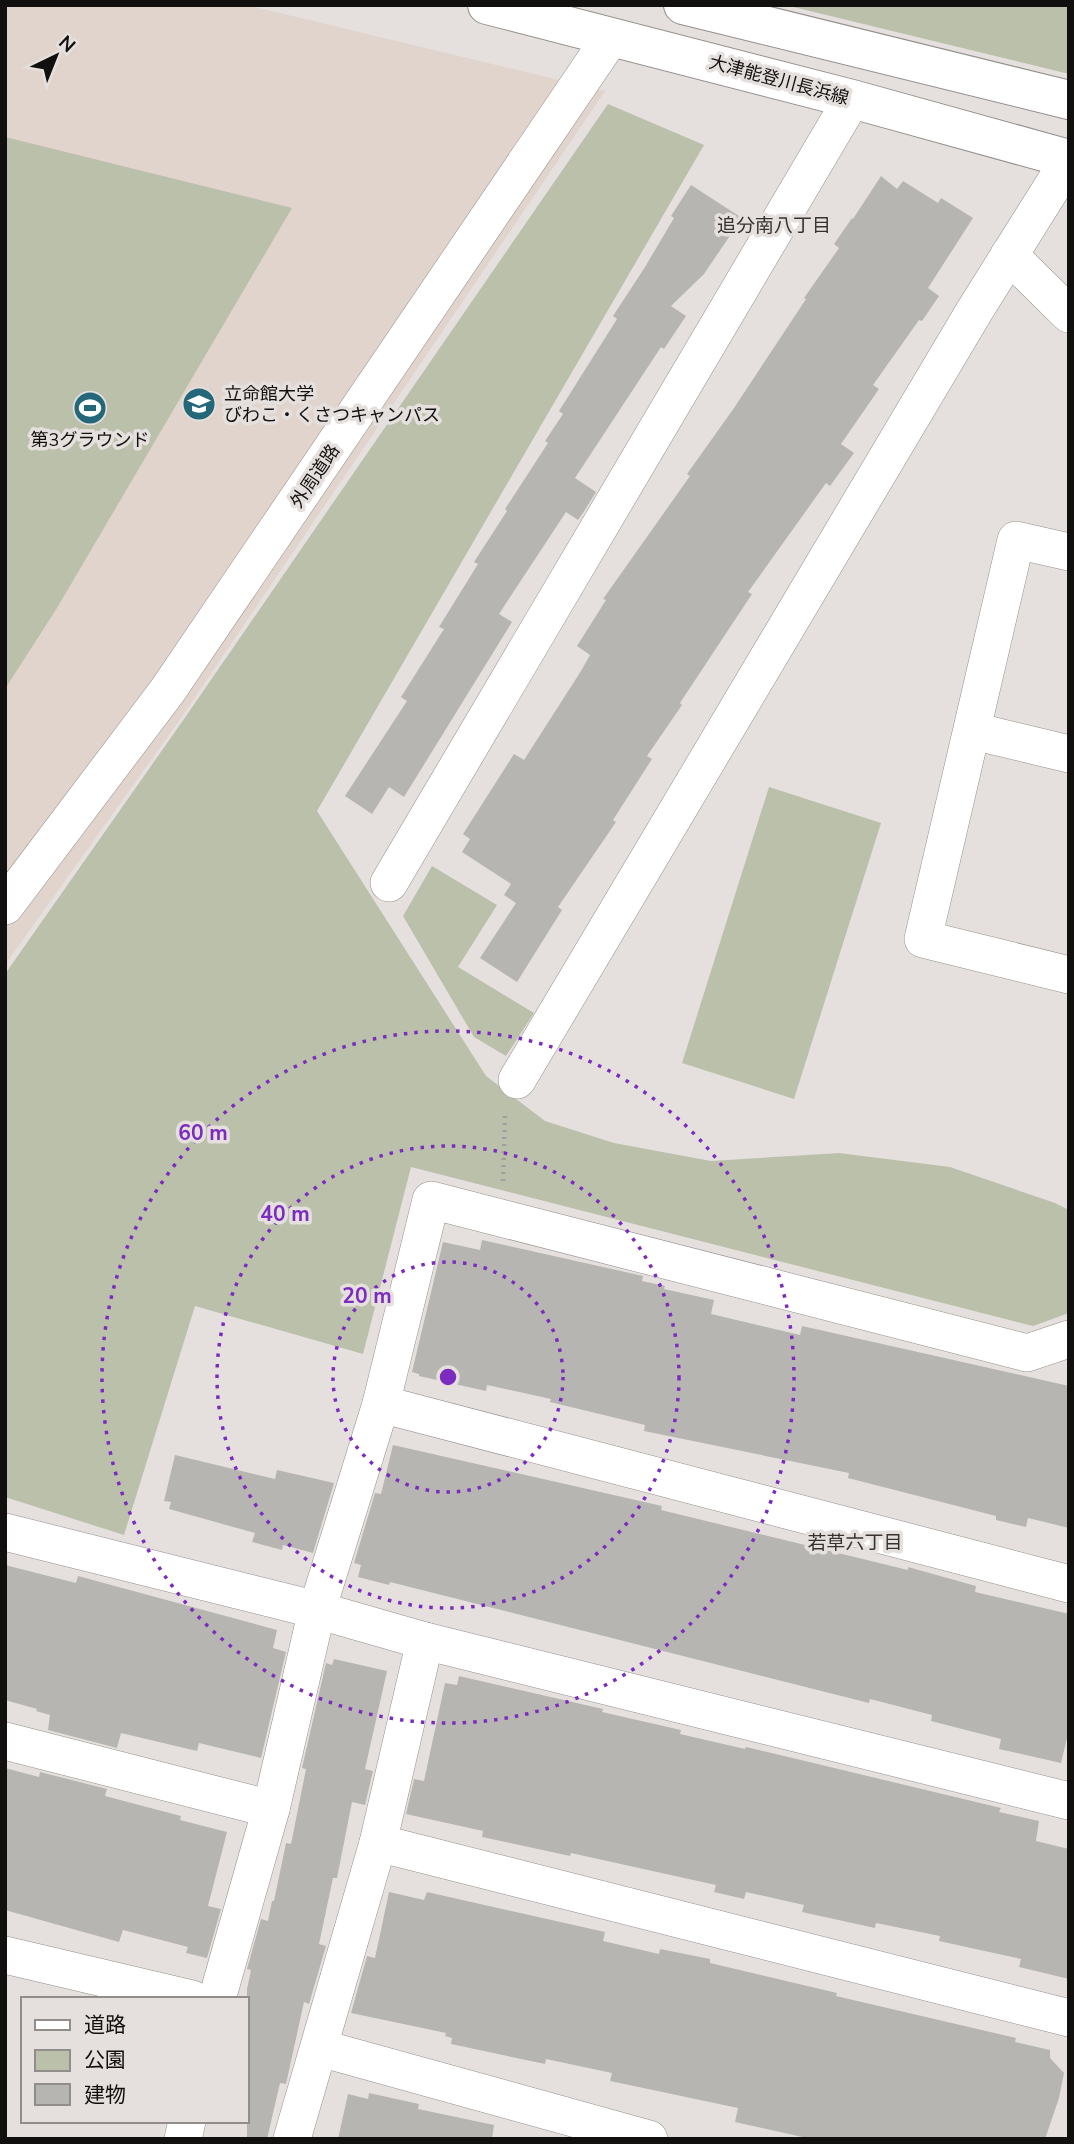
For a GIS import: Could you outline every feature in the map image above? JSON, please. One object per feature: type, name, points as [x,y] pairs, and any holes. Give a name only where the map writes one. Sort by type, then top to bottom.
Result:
[{"type":"main road","name":"大津能登川長浜線","points":[[487,5],[852,99],[1069,159]]},
{"type":"main road","points":[[683,5],[1069,100]]},
{"type":"street","name":"外周道路","points":[[5,906],[168,690],[611,37]]},
{"type":"street","points":[[388,883],[852,99]]},
{"type":"street","points":[[517,1080],[1009,255],[1069,159]]},
{"type":"street","points":[[1009,255],[1069,314]]},
{"type":"street","points":[[1069,552],[1016,540],[923,939],[1069,975]]},
{"type":"street","points":[[973,731],[1069,754]]},
{"type":"street","points":[[218,1997],[271,1809],[317,1610],[381,1404],[431,1200],[1027,1353],[1069,1339]]},
{"type":"street","points":[[381,1404],[1069,1584]]},
{"type":"street","points":[[5,1532],[317,1610],[425,1641],[1069,1801]]},
{"type":"street","points":[[292,2139],[378,1843],[425,1641]]},
{"type":"street","points":[[5,1741],[271,1809]]},
{"type":"street","points":[[378,1843],[1069,2018]]},
{"type":"street","points":[[5,1955],[184,1997]]},
{"type":"street","points":[[320,2048],[649,2139]]},
{"type":"path","points":[[511,1220],[503,1183],[506,1098],[517,1080]]},
{"type":"shaded area","name":"立命館大学 びわこ・くさつキャンパス","points":[[5,5],[247,5],[605,91],[181,718],[5,965]]},
{"type":"green space","points":[[785,5],[1069,5],[1069,74]]},
{"type":"green space","points":[[608,104],[704,145],[317,811],[486,1076],[545,1121],[614,1143],[711,1161],[839,1153],[950,1167],[1055,1203],[1069,1210],[1069,1313],[1033,1326],[411,1167],[363,1354],[195,1306],[124,1535],[5,1497],[5,974]]},
{"type":"green space","name":"第3グラウンド","points":[[5,137],[292,208],[57,608],[5,689]]},
{"type":"green space","points":[[769,787],[881,823],[794,1099],[682,1063]]},
{"type":"green space","points":[[432,866],[497,905],[458,967],[534,1013],[506,1056],[474,1037],[403,916]]},
{"type":"building","points":[[881,176],[897,189],[903,181],[938,203],[941,198],[973,218],[928,288],[939,296],[873,385],[879,389],[841,444],[854,453],[830,486],[826,483],[748,592],[752,594],[647,756],[652,759],[613,820],[616,822],[558,907],[562,910],[517,982],[480,958],[516,903],[504,895],[511,884],[462,852],[470,839],[463,834],[514,754],[524,760],[581,671],[590,655],[577,646],[606,600],[603,599],[690,476],[687,474],[806,299],[804,298],[839,248],[834,244]]},
{"type":"building","points":[[691,185],[742,218],[704,274],[671,306],[686,316],[664,349],[661,347],[575,478],[596,492],[583,513],[578,520],[566,512],[499,614],[512,622],[404,797],[389,787],[372,814],[345,796],[407,701],[401,697],[444,629],[439,627],[478,564],[474,562],[548,443],[545,441],[563,414],[559,411],[617,319],[613,316],[645,267],[674,218],[671,216]]},
{"type":"building","points":[[482,1240],[643,1276],[642,1281],[665,1286],[664,1289],[714,1300],[711,1314],[800,1335],[802,1326],[1069,1386],[1069,1528],[1028,1518],[1026,1527],[996,1520],[996,1516],[848,1478],[849,1473],[644,1431],[645,1425],[550,1402],[551,1399],[487,1385],[486,1391],[419,1376],[412,1372],[443,1242],[480,1250]]},
{"type":"building","points":[[393,1445],[662,1506],[661,1510],[908,1570],[908,1567],[976,1586],[975,1592],[1069,1614],[1069,1730],[1061,1763],[999,1749],[1001,1739],[931,1721],[932,1715],[870,1699],[869,1703],[390,1582],[389,1585],[358,1577],[361,1565],[354,1563],[375,1493],[381,1494]]},
{"type":"building","points":[[175,1455],[275,1479],[277,1470],[334,1483],[313,1553],[283,1545],[282,1550],[252,1542],[255,1533],[169,1509],[171,1502],[164,1501]]},
{"type":"building","points":[[5,1565],[76,1583],[78,1576],[277,1630],[273,1648],[286,1652],[261,1758],[199,1743],[197,1751],[121,1733],[117,1748],[48,1730],[50,1715],[5,1700]]},
{"type":"building","points":[[334,1659],[387,1671],[365,1769],[373,1771],[365,1805],[352,1802],[337,1878],[333,1878],[319,1944],[326,1946],[309,2004],[304,2002],[286,2084],[280,2083],[267,2139],[247,2139],[247,1989],[251,1970],[247,1969],[261,1919],[268,1921],[286,1843],[291,1844],[306,1769],[302,1768],[326,1663],[332,1665]]},
{"type":"building","points":[[459,1676],[603,1709],[602,1712],[681,1730],[680,1734],[745,1749],[746,1747],[1001,1808],[999,1812],[1039,1821],[1036,1841],[1069,1849],[1069,1979],[1019,1967],[1021,1959],[939,1941],[940,1936],[876,1923],[875,1928],[802,1912],[804,1905],[746,1892],[744,1899],[714,1892],[716,1885],[571,1853],[570,1856],[482,1837],[483,1831],[406,1814],[414,1779],[424,1781],[445,1683],[457,1685]]},
{"type":"building","points":[[5,1768],[39,1777],[40,1772],[107,1789],[105,1796],[181,1816],[180,1820],[227,1832],[208,1906],[221,1909],[207,1958],[186,1953],[188,1947],[123,1930],[119,1942],[5,1910]]},
{"type":"building","points":[[389,1892],[424,1900],[427,1892],[605,1932],[603,1941],[659,1954],[660,1949],[710,1959],[710,1963],[1016,2038],[1015,2042],[1050,2050],[1050,2058],[1064,2073],[1059,2098],[1045,2139],[811,2139],[735,2122],[738,2108],[610,2081],[612,2073],[546,2059],[545,2064],[451,2044],[452,2038],[445,2036],[446,2033],[351,2013],[367,1956],[375,1958]]},
{"type":"building","points":[[369,2093],[419,2104],[418,2109],[494,2125],[492,2139],[338,2139],[348,2094],[368,2099]]},
{"type":"place","name":"立命館大学 びわこ・くさつキャンパス","points":[[199,404]]},
{"type":"place","name":"第3グラウンド","points":[[90,408]]},
{"type":"district","name":"追分南八丁目","points":[[774,225]]},
{"type":"district","name":"若草六丁目","points":[[855,1542]]}]
